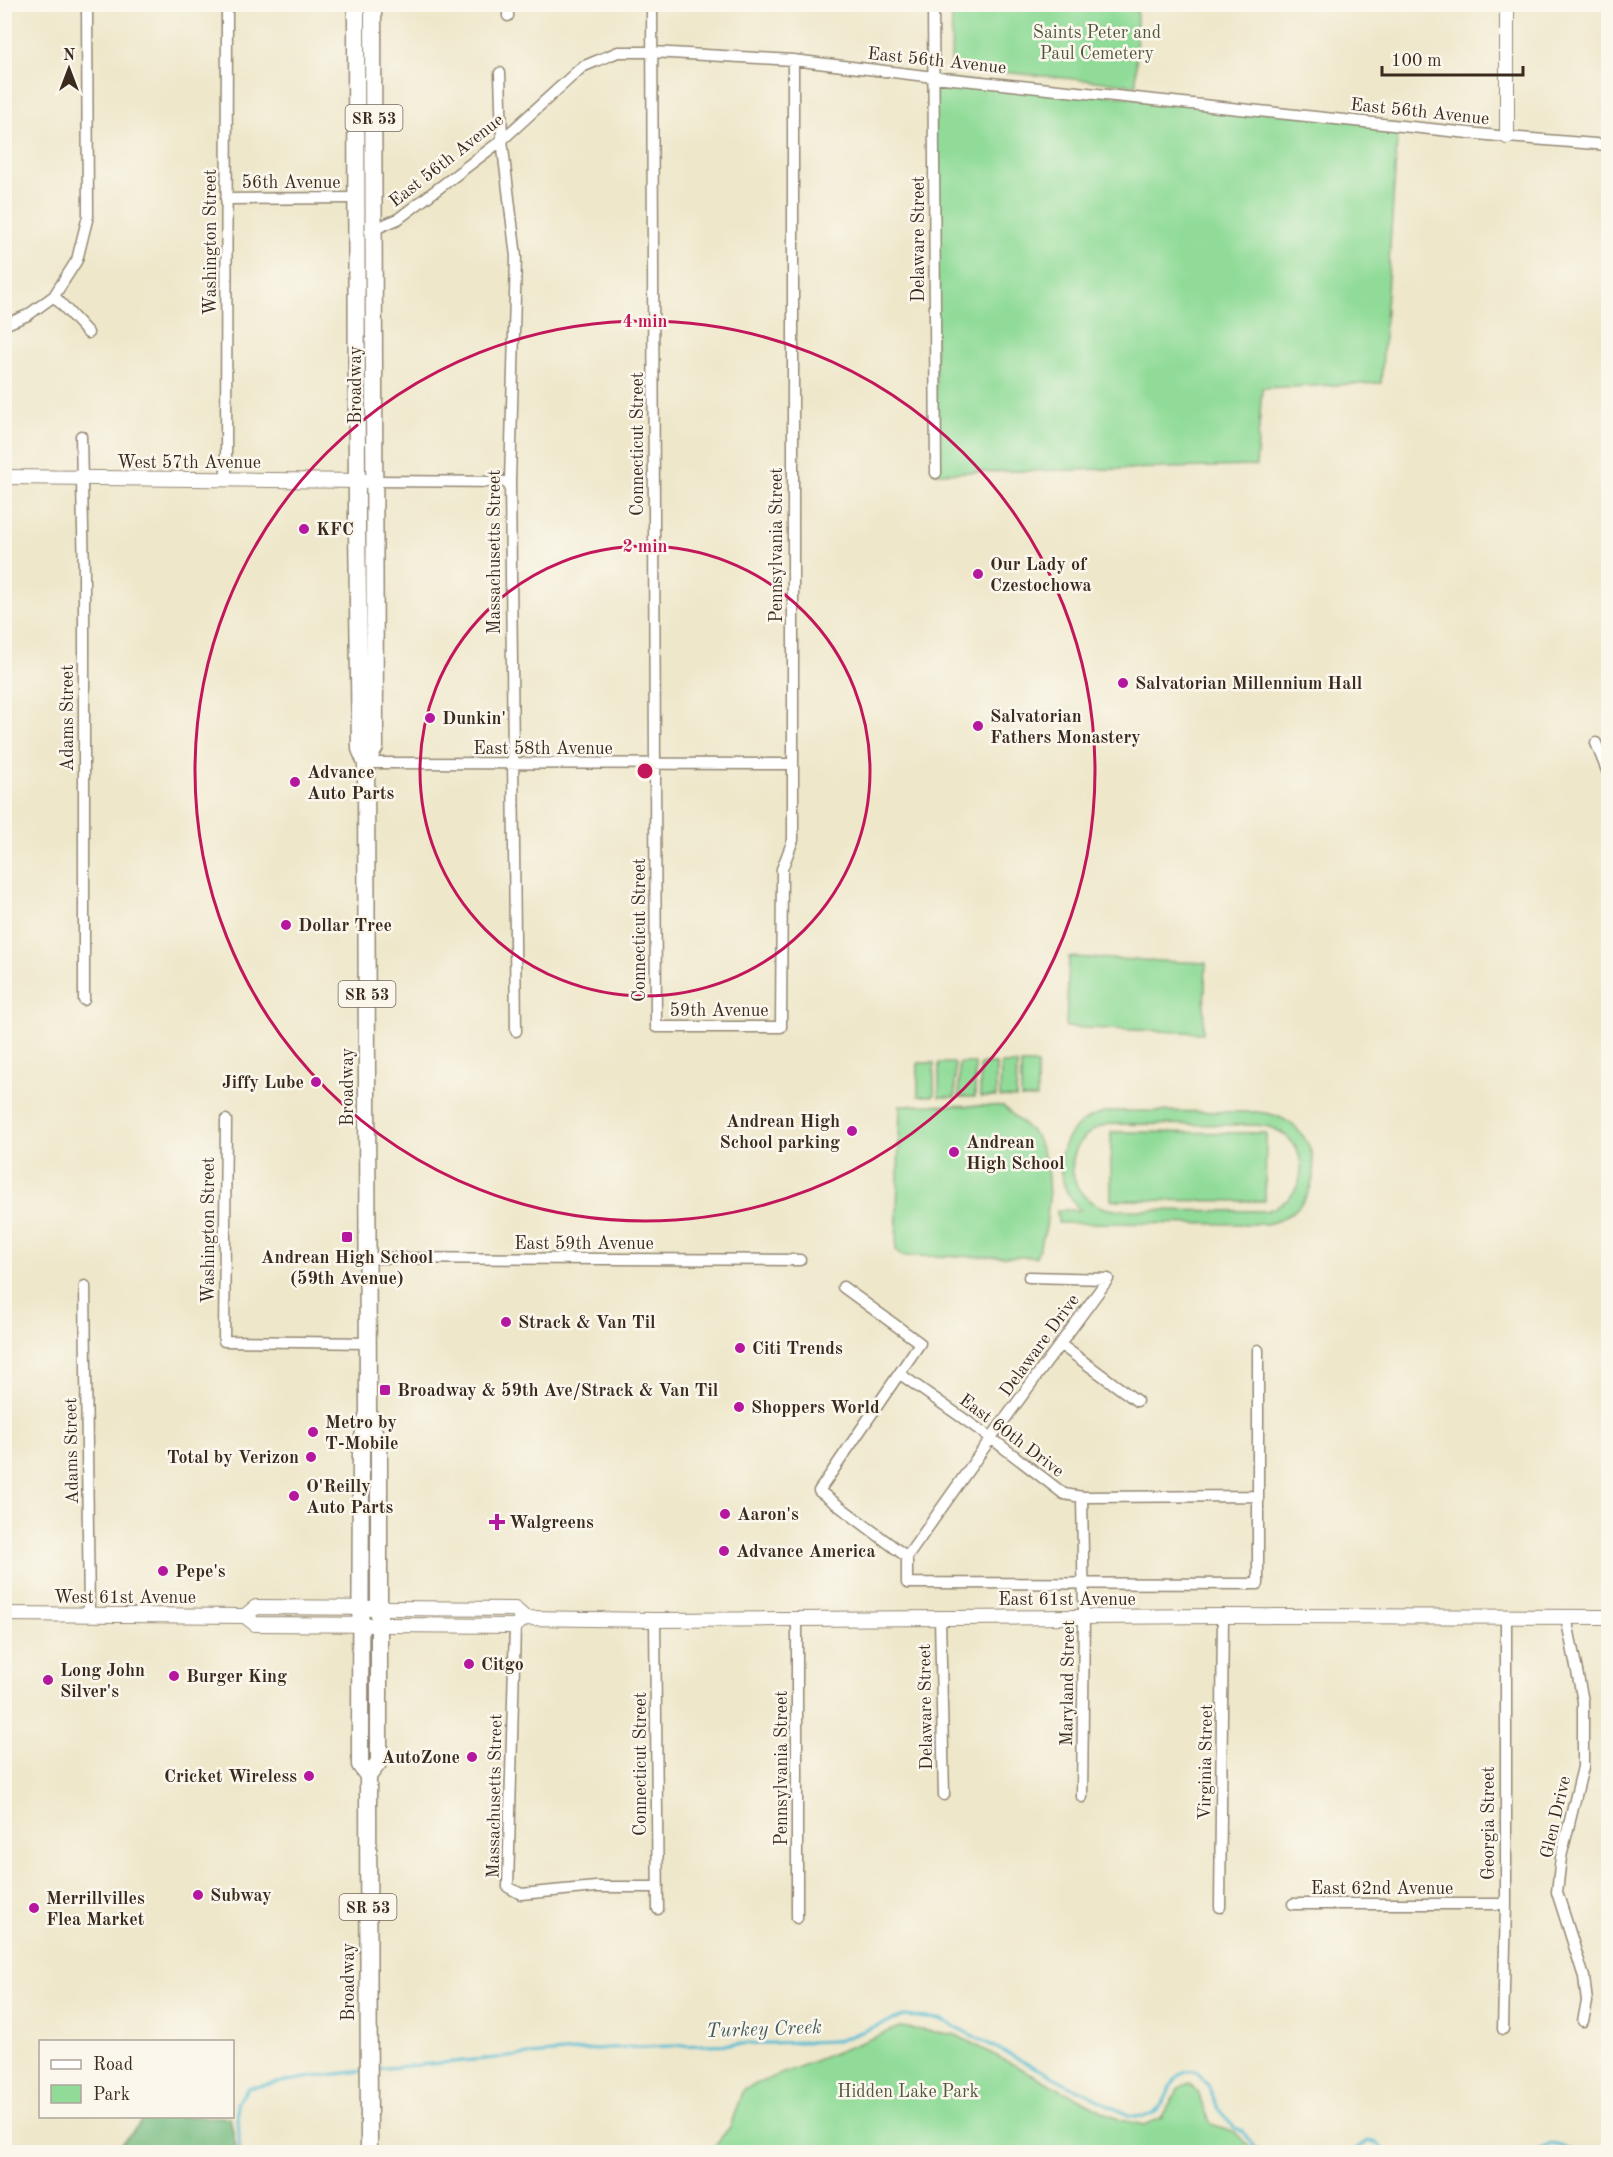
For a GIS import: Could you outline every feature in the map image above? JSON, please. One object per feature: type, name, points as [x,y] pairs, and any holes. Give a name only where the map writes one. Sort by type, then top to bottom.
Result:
[{"type":"main road","name":"Broadway","points":[[356,4],[356,481],[360,749],[366,763],[368,1412],[361,1447],[360,1765],[368,1776],[369,2152]]},
{"type":"main road","name":"Broadway","points":[[366,763],[375,747],[373,4]]},
{"type":"main road","points":[[1507,4],[1507,137]]},
{"type":"main road","name":"West 57th Avenue","points":[[4,477],[374,481]]},
{"type":"main road","name":"Broadway","points":[[368,1412],[379,1448],[379,1762],[368,1776]]},
{"type":"main road","name":"West 61st Avenue","points":[[4,1614],[245,1616],[255,1623],[360,1616],[378,1617]]},
{"type":"main road","name":"East 61st Avenue","points":[[378,1617],[520,1622],[1223,1616],[1608,1617]]},
{"type":"street","points":[[4,325],[28,315],[54,296],[77,260],[88,216],[87,4]]},
{"type":"street","name":"Washington Street","points":[[226,480],[227,4]]},
{"type":"street","name":"Connecticut Street","points":[[652,4],[656,1027]]},
{"type":"street","name":"Delaware Street","points":[[933,4],[936,473]]},
{"type":"street","name":"East 56th Avenue","points":[[356,237],[398,219],[502,140],[582,68],[618,52],[793,60],[1507,137],[1608,145]]},
{"type":"street","name":"Pennsylvania Street","points":[[781,1027],[782,869],[794,840],[792,764],[793,60]]},
{"type":"street","name":"Massachusetts Street","points":[[500,73],[502,140],[516,257],[510,482],[516,1031]]},
{"type":"street","name":"56th Avenue","points":[[226,199],[356,198]]},
{"type":"street","points":[[54,296],[88,333]]},
{"type":"street","name":"Adams Street","points":[[81,436],[84,1000]]},
{"type":"street","points":[[374,481],[510,482]]},
{"type":"street","points":[[1596,743],[1608,773]]},
{"type":"street","name":"East 58th Avenue","points":[[366,763],[792,764]]},
{"type":"street","name":"59th Avenue","points":[[656,1027],[781,1027]]},
{"type":"street","name":"Washington Street","points":[[226,1120],[224,1341],[367,1343]]},
{"type":"street","name":"East 59th Avenue","points":[[367,1258],[800,1260]]},
{"type":"street","name":"Delaware Drive","points":[[907,1557],[1108,1279],[1029,1277]]},
{"type":"street","name":"Adams Street","points":[[85,1286],[89,1615]]},
{"type":"street","points":[[843,1287],[920,1343],[819,1491],[907,1557],[907,1583],[1258,1584],[1258,1350]]},
{"type":"street","points":[[1061,1345],[1137,1401]]},
{"type":"street","name":"East 60th Drive","points":[[900,1374],[991,1438],[1064,1494],[1082,1497],[1257,1496]]},
{"type":"street","name":"Maryland Street","points":[[1082,1497],[1084,1584],[1082,1797]]},
{"type":"street","name":"Virginia Street","points":[[1220,1907],[1223,1616]]},
{"type":"street","name":"Georgia Street","points":[[1503,2029],[1506,1904],[1506,1617]]},
{"type":"street","name":"Glen Drive","points":[[1566,1617],[1583,1701],[1583,1767],[1561,1857],[1557,1892],[1584,1977],[1587,2002],[1583,2021]]},
{"type":"street","name":"Delaware Street","points":[[940,1618],[944,1795]]},
{"type":"street","name":"Pennsylvania Street","points":[[797,1619],[797,1918]]},
{"type":"street","name":"Connecticut Street","points":[[656,1620],[658,1909]]},
{"type":"street","name":"Massachusetts Street","points":[[520,1622],[508,1887],[521,1894],[596,1887],[658,1887]]},
{"type":"street","name":"East 62nd Avenue","points":[[1293,1904],[1506,1904]]},
{"type":"green space","name":"Saints Peter and Paul Cemetery","points":[[952,5],[1137,5],[1136,85],[951,67]]},
{"type":"green space","points":[[934,77],[1398,125],[1381,383],[1262,388],[1256,466],[936,473]]},
{"type":"green space","points":[[1069,957],[1206,963],[1203,1033],[1066,1027]]},
{"type":"green space","points":[[918,1063],[934,1063],[934,1096],[918,1096]]},
{"type":"green space","points":[[939,1063],[955,1063],[955,1097],[939,1097]]},
{"type":"green space","points":[[959,1063],[975,1063],[975,1097],[959,1097]]},
{"type":"green space","points":[[980,1064],[996,1064],[996,1097],[980,1097]]},
{"type":"green space","points":[[1001,1064],[1017,1064],[1016,1098],[1000,1097]]},
{"type":"green space","points":[[1021,1064],[1037,1064],[1037,1098],[1021,1098]]},
{"type":"green space","points":[[900,1105],[1003,1106],[1036,1136],[1047,1164],[1049,1197],[1046,1228],[1036,1257],[902,1256],[896,1250]]},
{"type":"green space","points":[[1115,1111],[1257,1112],[1280,1118],[1297,1129],[1308,1145],[1313,1164],[1312,1182],[1304,1200],[1289,1215],[1267,1224],[1058,1223],[1057,1210],[1080,1210],[1069,1195],[1062,1179],[1060,1163],[1063,1148],[1070,1134],[1081,1123],[1096,1115]],"holes":[[[1108,1124],[1257,1125],[1275,1129],[1288,1138],[1297,1150],[1301,1164],[1300,1178],[1294,1192],[1283,1203],[1266,1211],[1116,1210],[1098,1206],[1085,1197],[1076,1185],[1073,1171],[1074,1156],[1080,1143],[1091,1132]]]},
{"type":"green space","points":[[1111,1132],[1266,1133],[1265,1201],[1111,1200]]},
{"type":"green space","name":"Hidden Lake Park","points":[[900,2027],[956,2035],[1120,2120],[1145,2125],[1161,2118],[1180,2087],[1190,2083],[1198,2094],[1211,2124],[1235,2132],[1254,2152],[709,2152],[730,2127],[743,2089]]},
{"type":"green space","points":[[145,2118],[230,2118],[237,2152],[113,2152]]},
{"type":"waterway","name":"Turkey Creek","points":[[375,2069],[608,2048],[837,2041],[904,2016],[940,2019],[1128,2115],[1152,2114],[1163,2103],[1180,2074],[1196,2071],[1208,2085],[1218,2108],[1229,2122],[1235,2128],[1243,2131],[1256,2150],[1261,2152]]},
{"type":"waterway","name":"Turkey Creek","points":[[240,2152],[237,2103],[248,2088],[363,2071]]},
{"type":"waterway","name":"Turkey Creek","points":[[1353,2152],[1368,2141],[1375,2142],[1386,2152]]},
{"type":"waterway","name":"Turkey Creek","points":[[1536,2152],[1550,2144],[1559,2145],[1574,2152]]},
{"type":"place","name":"KFC","points":[[304,529]]},
{"type":"place","name":"Our Lady of Czestochowa","points":[[978,574]]},
{"type":"place","name":"Salvatorian Millennium Hall","points":[[1123,683]]},
{"type":"place","name":"Dunkin'","points":[[430,718]]},
{"type":"place","name":"Salvatorian Fathers Monastery","points":[[978,726]]},
{"type":"place","name":"Advance Auto Parts","points":[[295,782]]},
{"type":"place","name":"Dollar Tree","points":[[286,925]]},
{"type":"place","name":"Jiffy Lube","points":[[316,1082]]},
{"type":"place","name":"Andrean High School parking","points":[[852,1131]]},
{"type":"place","name":"Andrean High School","points":[[954,1152]]},
{"type":"place","name":"Andrean High School (59th Avenue)","points":[[347,1237]]},
{"type":"place","name":"Strack & Van Til","points":[[506,1322]]},
{"type":"place","name":"Citi Trends","points":[[740,1348]]},
{"type":"place","name":"Broadway & 59th Ave/Strack & Van Til","points":[[385,1390]]},
{"type":"place","name":"Shoppers World","points":[[739,1407]]},
{"type":"place","name":"Metro by T-Mobile","points":[[313,1432]]},
{"type":"place","name":"Total by Verizon","points":[[311,1457]]},
{"type":"place","name":"O'Reilly Auto Parts","points":[[294,1496]]},
{"type":"place","name":"Aaron's","points":[[725,1514]]},
{"type":"place","name":"Walgreens","points":[[497,1522]]},
{"type":"place","name":"Advance America","points":[[724,1551]]},
{"type":"place","name":"Pepe's","points":[[163,1571]]},
{"type":"place","name":"Citgo","points":[[469,1664]]},
{"type":"place","name":"Burger King","points":[[174,1676]]},
{"type":"place","name":"Long John Silver's","points":[[48,1680]]},
{"type":"place","name":"AutoZone","points":[[472,1757]]},
{"type":"place","name":"Cricket Wireless","points":[[309,1776]]},
{"type":"place","name":"Subway","points":[[198,1895]]},
{"type":"place","name":"Merrillvilles Flea Market","points":[[34,1908]]}]
